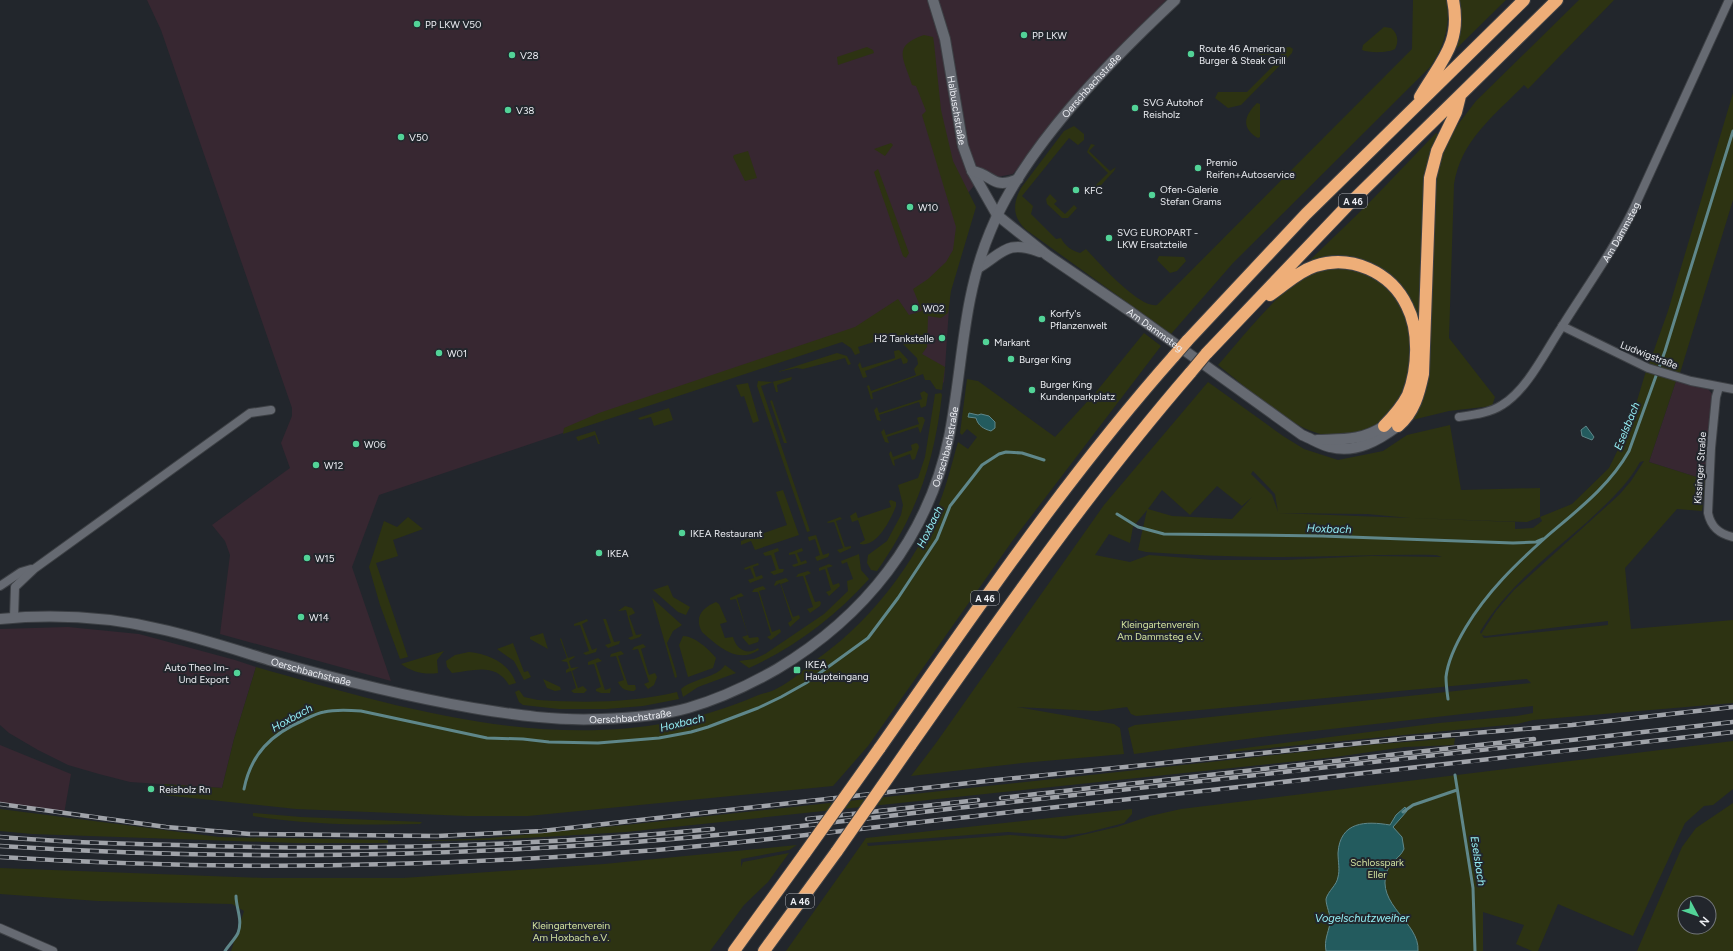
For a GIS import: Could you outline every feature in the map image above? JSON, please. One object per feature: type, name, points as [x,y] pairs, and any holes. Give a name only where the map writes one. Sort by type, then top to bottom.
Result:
[{"type":"highway","points":[[1414,109],[1433,73],[1451,47],[1455,23],[1453,0]]},
{"type":"highway","name":"A 46","points":[[734,951],[1051,507],[1128,409],[1186,341],[1306,214],[1524,0]]},
{"type":"highway","name":"A 46","points":[[764,951],[837,851],[1070,522],[1148,422],[1206,354],[1248,309],[1348,206],[1557,0]]},
{"type":"highway","points":[[1398,426],[1408,416],[1414,405],[1420,390],[1423,374],[1431,167],[1444,134],[1456,112],[1460,96]]},
{"type":"highway","points":[[1248,309],[1274,292],[1291,278],[1315,266],[1324,264],[1342,262],[1360,265],[1375,271],[1388,281],[1407,306],[1415,337],[1415,352],[1414,370],[1407,396],[1396,414],[1384,426]]},
{"type":"main road","name":"Halbuschstraße","points":[[933,0],[946,39],[963,146],[972,171],[997,215]]},
{"type":"main road","name":"Oerschbachstraße","points":[[0,619],[40,616],[87,617],[160,629],[415,698],[533,717],[570,719],[632,717],[685,709],[740,688],[764,676],[815,644],[858,607],[898,560],[923,515],[940,469],[949,436],[964,322],[978,268],[997,215],[1018,179],[1057,126],[1102,73],[1174,0]]},
{"type":"main road","points":[[972,171],[980,173],[997,183],[1009,183],[1018,179]]},
{"type":"main road","name":"Am Dammsteg","points":[[997,215],[1047,255],[1131,312],[1296,431],[1331,448],[1343,450],[1374,442],[1398,426]]},
{"type":"main road","points":[[978,268],[1004,249],[1015,247],[1032,249],[1047,255]]},
{"type":"main road","name":"Am Dammsteg","points":[[1315,440],[1357,438],[1368,435],[1384,426]]},
{"type":"street","name":"Am Dammsteg","points":[[1458,417],[1484,412],[1501,406],[1511,399],[1535,369],[1618,240],[1729,0]]},
{"type":"street","name":"Ludwigstraße","points":[[1562,326],[1648,368],[1733,389]]},
{"type":"street","name":"Kissinger Straße","points":[[1719,386],[1711,448],[1708,513],[1710,522],[1717,530],[1724,536],[1733,538]]},
{"type":"street","points":[[14,617],[14,587],[34,569],[250,413],[272,410]]},
{"type":"street","points":[[0,586],[21,572],[34,569]]},
{"type":"street","points":[[0,928],[53,951]]},
{"type":"shaded area","points":[[147,0],[1166,0],[1100,66],[1044,133],[1013,174],[997,177],[987,170],[968,193],[950,293],[944,383],[888,323],[379,495],[352,567],[391,681],[220,634],[230,555],[225,541],[212,525],[290,468],[281,443],[292,416],[292,408],[161,30]]},
{"type":"shaded area","points":[[1676,381],[1708,389],[1714,396],[1706,480],[1649,462]]},
{"type":"shaded area","points":[[68,627],[139,634],[256,667],[234,739],[222,788],[130,782],[99,774],[68,765],[9,733],[0,725],[0,629]]},
{"type":"shaded area","points":[[0,745],[71,774],[64,814],[0,804]]},
{"type":"green space","points":[[1413,0],[1447,0],[1447,27],[1440,50],[1431,66],[1233,263],[1171,334],[1025,229],[1018,219],[1015,204],[1021,188],[1064,131],[1074,126],[1084,134],[1084,140],[1078,145],[1069,138],[1022,196],[1033,206],[1031,214],[1056,239],[1061,238],[1062,241],[1071,249],[1080,253],[1086,249],[1109,273],[1140,300],[1157,305],[1412,49]]},
{"type":"green space","points":[[1456,0],[1506,0],[1455,50]]},
{"type":"green space","points":[[1579,0],[1614,0],[1528,89],[1524,85],[1480,130],[1464,154],[1458,168],[1454,184],[1449,338],[1495,397],[1492,406],[1449,411],[1412,420],[1424,392],[1436,167],[1449,136],[1476,101]]},
{"type":"green space","points":[[1384,27],[1391,28],[1396,35],[1397,43],[1395,49],[1378,52],[1362,50],[1363,45]]},
{"type":"green space","points":[[924,35],[933,37],[941,110],[953,161],[976,207],[951,291],[948,313],[941,318],[928,316],[927,347],[922,354],[945,367],[942,390],[936,389],[930,380],[925,380],[923,374],[872,393],[873,399],[871,399],[867,386],[869,385],[871,391],[916,375],[914,369],[918,364],[917,358],[901,342],[891,343],[889,337],[858,347],[860,353],[855,355],[851,348],[842,342],[563,434],[564,428],[599,413],[855,327],[898,299],[909,315],[922,311],[913,289],[928,279],[946,262],[953,250],[956,227],[922,115],[926,111],[916,86],[912,85],[904,61],[903,54],[907,44]]},
{"type":"green space","points":[[867,47],[873,50],[874,53],[838,65],[837,57]]},
{"type":"green space","points":[[1290,47],[1293,49],[1292,53],[1241,105],[1228,108],[1215,98],[1218,92],[1247,92],[1280,59],[1281,54],[1259,55],[1257,52],[1260,49]]},
{"type":"green space","points":[[1733,93],[1733,200],[1680,373],[1649,364],[1668,311]]},
{"type":"green space","points":[[1257,103],[1260,104],[1260,137],[1258,138],[1252,134],[1246,125],[1247,116]]},
{"type":"green space","points":[[1436,133],[1440,135],[1435,149],[1421,364],[1417,326],[1381,271],[1310,263],[1309,261],[1366,206]]},
{"type":"green space","points":[[891,143],[893,145],[885,156],[874,149]]},
{"type":"green space","points":[[1091,144],[1095,145],[1089,151],[1110,171],[1116,167],[1093,194],[1090,191],[1108,173],[1087,152]]},
{"type":"green space","points":[[748,151],[757,178],[745,181],[733,157],[734,155]]},
{"type":"green space","points":[[878,169],[909,253],[906,258],[903,256],[874,172]]},
{"type":"green space","points":[[1050,194],[1057,201],[1054,204],[1065,214],[1074,205],[1077,208],[1068,218],[1062,218],[1047,204],[1046,199]]},
{"type":"green space","points":[[1159,256],[1184,257],[1186,261],[1177,271],[1170,273],[1157,260]]},
{"type":"green space","points":[[1333,267],[1352,270],[1371,276],[1382,283],[1395,297],[1404,313],[1409,332],[1411,352],[1410,371],[1404,390],[1395,407],[1383,421],[1372,428],[1363,431],[1334,436],[1317,433],[1291,421],[1278,413],[1218,365],[1262,314],[1287,289],[1312,272]]},
{"type":"green space","points":[[1144,333],[1161,346],[1013,540],[868,746],[833,786],[528,816],[467,816],[296,809],[163,795],[164,784],[222,788],[234,739],[256,667],[379,701],[442,715],[505,725],[569,730],[632,728],[694,717],[773,690],[795,677],[860,623],[892,586],[906,567],[930,525],[939,504],[958,442],[968,449],[977,437],[967,429],[962,435],[960,433],[967,379],[978,381],[1055,437],[1096,392]]},
{"type":"green space","points":[[899,350],[908,360],[907,363],[903,364],[901,358],[865,371],[867,377],[863,378],[858,365],[860,362],[862,368],[895,358],[894,351]]},
{"type":"green space","points":[[837,353],[847,356],[851,364],[848,365],[845,358],[803,369],[797,368],[777,372]]},
{"type":"green space","name":"Kleingartenverein Am Dammsteg e.V.","points":[[1646,371],[1676,381],[1649,462],[1706,480],[1702,511],[1677,509],[1625,568],[1631,629],[1733,620],[1733,703],[1533,720],[1517,724],[1230,752],[1230,750],[1439,723],[1517,716],[1533,713],[1533,706],[1269,736],[1134,754],[1128,728],[1135,725],[1531,683],[1527,679],[1136,716],[1131,714],[1127,707],[1097,711],[1017,707],[1114,724],[1120,728],[1124,754],[1022,763],[911,776],[936,743],[1104,505],[1208,382],[1283,436],[1304,449],[1338,460],[1383,451],[1407,435],[1450,425],[1461,490],[1540,488],[1540,517],[1572,504],[1609,468],[1629,427]],"holes":[[[1644,461],[1631,481],[1619,495],[1514,590],[1496,611],[1481,634],[1480,632],[1490,616],[1528,573],[1586,523],[1608,502],[1635,471],[1640,462]],[[1253,471],[1275,494],[1278,512],[1272,495],[1251,474]],[[1217,486],[1242,506],[1252,497],[1232,519],[1172,516],[1148,509],[1162,490],[1190,515]],[[1147,510],[1138,550],[1146,552],[1249,557],[1417,555],[1436,555],[1442,557],[1371,556],[1285,560],[1213,560],[1149,555],[1130,562],[1095,555],[1109,534],[1130,543],[1133,527]],[[1278,513],[1367,514],[1410,518],[1527,522],[1540,517],[1542,521],[1533,528],[1515,529],[1515,522]],[[1608,621],[1608,625],[1484,638],[1482,635],[1486,636]]]},
{"type":"green space","points":[[792,377],[791,380],[777,385],[778,392],[776,392],[773,382],[761,386],[810,531],[807,532],[757,386],[758,381],[772,382]]},
{"type":"green space","points":[[748,383],[759,421],[753,423],[744,396],[741,397],[736,385]]},
{"type":"green space","points":[[924,391],[928,394],[926,406],[921,408],[919,402],[879,415],[881,421],[877,420],[874,410],[877,407],[879,413],[922,399],[920,393]]},
{"type":"green space","points":[[941,393],[939,420],[922,487],[903,529],[891,550],[877,571],[871,570],[867,563],[868,555],[887,541],[901,515],[903,505],[898,485],[918,478],[925,457],[935,394]]},
{"type":"green space","points":[[772,400],[787,443],[784,443],[770,401]]},
{"type":"green space","points":[[669,408],[673,420],[654,426],[651,417],[640,420],[638,418]]},
{"type":"green space","points":[[923,417],[925,420],[920,433],[918,427],[887,437],[889,443],[885,442],[881,432],[884,429],[886,435],[919,424],[917,418]]},
{"type":"green space","points":[[595,431],[600,444],[598,444],[595,435],[578,441],[576,437]]},
{"type":"green space","points":[[916,443],[919,447],[915,459],[912,460],[910,454],[894,460],[895,466],[893,465],[889,454],[891,451],[893,457],[912,450],[911,445]]},
{"type":"green space","points":[[783,490],[799,535],[755,550],[751,541],[741,545],[741,541],[787,525],[776,492]]},
{"type":"green space","points":[[891,500],[896,502],[896,506],[887,525],[872,542],[860,544],[865,540],[858,520],[852,522],[850,516],[856,512],[858,518],[891,507],[889,501]]},
{"type":"green space","points":[[408,517],[423,529],[393,540],[398,556],[376,563],[408,657],[400,659],[380,605],[369,567],[384,521],[397,527]]},
{"type":"green space","points":[[840,517],[842,519],[836,521],[845,547],[851,546],[851,548],[840,553],[837,550],[843,548],[834,522],[827,522]]},
{"type":"green space","points":[[816,535],[823,555],[829,553],[828,557],[817,561],[815,557],[820,555],[815,539],[809,541],[808,537]]},
{"type":"green space","points":[[778,548],[779,551],[774,553],[779,569],[784,569],[783,572],[774,575],[770,572],[776,570],[771,555],[765,556],[763,553]]},
{"type":"green space","points":[[802,548],[803,551],[797,553],[801,562],[806,560],[807,563],[794,567],[792,565],[798,563],[795,554],[789,555],[789,553]]},
{"type":"green space","points":[[859,554],[861,570],[869,579],[842,606],[814,630],[766,660],[749,668],[739,661],[754,659],[765,654],[824,614],[848,591],[847,581],[853,579],[847,562],[842,564],[841,561]]},
{"type":"green space","points":[[758,563],[759,565],[753,567],[756,577],[762,575],[763,578],[750,583],[748,580],[754,578],[750,568],[745,570],[744,568]]},
{"type":"green space","points":[[829,564],[833,566],[827,568],[833,585],[839,583],[840,586],[829,596],[826,592],[831,590],[825,569],[819,571],[819,568]]},
{"type":"green space","points":[[808,571],[811,573],[805,576],[815,602],[820,601],[821,603],[820,606],[810,613],[807,609],[813,607],[803,576],[796,577],[798,574]]},
{"type":"green space","points":[[786,578],[789,581],[781,584],[793,617],[799,615],[800,618],[790,627],[788,623],[792,620],[780,583],[775,586],[774,585],[776,581]]},
{"type":"green space","points":[[668,585],[673,597],[690,607],[686,615],[678,612],[653,590]]},
{"type":"green space","points":[[763,586],[766,589],[759,591],[772,632],[780,629],[781,632],[771,640],[767,637],[771,635],[758,592],[752,592],[754,589]]},
{"type":"green space","points":[[741,593],[744,596],[737,598],[749,638],[758,637],[759,639],[758,642],[749,645],[742,637],[748,635],[736,599],[730,600],[730,598]]},
{"type":"green space","points":[[652,598],[682,625],[673,631],[667,643],[676,672],[677,677],[675,678]]},
{"type":"green space","points":[[716,602],[719,604],[727,622],[720,624],[725,638],[733,637],[734,641],[742,650],[750,651],[758,648],[759,650],[751,654],[743,655],[729,652],[702,632],[699,617],[703,610]]},
{"type":"green space","points":[[625,606],[632,608],[635,613],[629,616],[636,635],[642,634],[640,637],[631,640],[628,638],[633,636],[626,610],[618,611]]},
{"type":"green space","points":[[587,619],[588,621],[582,624],[592,650],[597,648],[596,652],[586,655],[583,653],[589,651],[580,625],[574,626],[574,624]]},
{"type":"green space","points":[[603,619],[606,619],[614,642],[620,641],[619,644],[608,648],[605,645],[611,643]]},
{"type":"green space","points":[[543,633],[548,649],[530,639],[530,637]]},
{"type":"green space","points":[[683,636],[692,638],[713,654],[716,658],[713,668],[688,677],[679,645]]},
{"type":"green space","points":[[561,638],[568,658],[575,657],[569,661],[571,668],[579,667],[572,671],[578,688],[583,686],[587,690],[584,693],[574,693],[571,691],[576,688],[571,671],[566,673],[566,670],[569,668],[567,662],[561,661],[567,658],[560,639]]},
{"type":"green space","points":[[513,643],[524,672],[528,671],[531,677],[524,680],[514,661],[497,649]]},
{"type":"green space","points":[[643,644],[646,647],[641,649],[649,675],[655,673],[657,677],[654,685],[648,689],[644,684],[649,682],[638,649],[632,650],[634,647]]},
{"type":"green space","points":[[444,651],[437,660],[438,673],[428,674],[418,672],[401,664]]},
{"type":"green space","points":[[621,651],[624,654],[618,656],[628,685],[635,685],[636,689],[634,691],[624,689],[618,682],[624,680],[616,656],[610,657],[611,654]]},
{"type":"green space","points":[[469,652],[491,657],[509,670],[516,683],[509,685],[497,673],[491,671],[476,670],[452,673],[447,667],[446,661],[455,655]]},
{"type":"green space","points":[[598,658],[602,661],[596,663],[605,690],[611,688],[610,693],[601,693],[596,691],[596,689],[601,687],[594,664],[588,665],[588,662]]},
{"type":"green space","points":[[725,665],[736,673],[698,687],[683,697],[681,689],[686,685],[717,673]]},
{"type":"green space","points":[[543,679],[560,687],[561,690],[555,691],[547,688]]},
{"type":"green space","points":[[519,690],[524,697],[538,700],[573,702],[625,700],[660,696],[677,692],[679,699],[643,706],[606,709],[559,709],[523,705],[519,702],[515,692]]},
{"type":"green space","points":[[1455,738],[1454,745],[1405,747],[1335,757],[626,832],[489,840],[416,841],[490,838],[626,825],[1368,745]]},
{"type":"green space","name":"Schlosspark Eller","points":[[1733,741],[1733,789],[1713,805],[1704,806],[1685,823],[1633,936],[1558,904],[1538,951],[1532,951],[1516,944],[1524,925],[1483,912],[1483,951],[786,951],[866,838],[1132,809],[1132,814],[1124,823],[1085,833],[1063,836],[1008,832],[867,843],[868,846],[1010,835],[1065,839],[1117,827],[1150,816],[1181,809]]},
{"type":"green space","points":[[1733,803],[1733,951],[1637,951],[1682,847],[1696,828]]},
{"type":"green space","points":[[0,809],[219,837],[388,840],[388,843],[295,843],[32,834],[0,831]]},
{"type":"green space","points":[[253,813],[301,817],[422,822],[420,824],[316,823],[253,816]]},
{"type":"green space","name":"Kleingartenverein Am Hoxbach e.V.","points":[[797,845],[789,850],[741,859],[741,867],[743,862],[789,853],[768,882],[744,905],[710,951],[231,951],[244,911],[232,904],[98,901],[0,894],[0,868],[264,878],[403,878],[604,864]]},
{"type":"water","points":[[969,413],[989,416],[995,422],[995,428],[991,431],[984,428],[978,423],[976,418],[968,417]]},
{"type":"water","points":[[1586,426],[1594,437],[1592,440],[1582,436],[1581,430]]},
{"type":"water","name":"Vogelschutzweiher","points":[[1405,807],[1407,811],[1393,827],[1402,837],[1404,849],[1387,871],[1385,883],[1387,894],[1392,904],[1412,931],[1417,941],[1418,951],[1326,951],[1326,940],[1330,920],[1326,899],[1337,880],[1339,871],[1338,853],[1340,842],[1349,829],[1356,826],[1372,823],[1390,825],[1396,815]]},
{"type":"waterway","name":"Eselsbach","points":[[1448,699],[1446,685],[1447,670],[1456,645],[1474,614],[1492,591],[1523,558],[1602,487],[1612,476],[1629,451],[1665,351],[1733,131]]},
{"type":"waterway","name":"Hoxbach","points":[[244,789],[247,777],[257,755],[272,739],[292,726],[316,714],[329,711],[361,711],[487,738],[523,739],[549,742],[598,743],[659,738],[691,732],[758,708],[806,683],[868,638],[898,598],[937,539],[950,506],[982,465],[999,454],[1006,452],[1022,453],[1044,460]]},
{"type":"waterway","name":"Hoxbach","points":[[1117,514],[1138,527],[1164,534],[1322,536],[1513,543],[1536,542],[1543,539]]},
{"type":"waterway","name":"Eselsbach","points":[[1455,775],[1473,888],[1475,951]]},
{"type":"waterway","points":[[1403,812],[1413,805],[1457,790]]},
{"type":"waterway","name":"Hoxbach","points":[[225,951],[238,933],[240,919],[236,896]]},
{"type":"railway","points":[[0,804],[166,827],[250,834],[437,836],[542,831],[987,781],[1401,739],[1572,725],[1733,707]]},
{"type":"railway","points":[[0,846],[151,853],[302,855],[528,849],[652,841],[1364,764],[1733,722]]},
{"type":"railway","points":[[0,857],[151,864],[302,866],[377,865],[528,859],[603,854],[799,836],[1733,732]]},
{"type":"railway","points":[[1001,798],[1534,739]]},
{"type":"railway","points":[[807,819],[978,800]]},
{"type":"railway","points":[[0,837],[134,844],[246,847],[380,847],[446,846],[580,840],[713,829]]},
{"type":"place","name":"PP LKW V50","points":[[417,24]]},
{"type":"place","name":"PP LKW","points":[[1024,35]]},
{"type":"place","name":"Route 46 American Burger & Steak Grill","points":[[1191,54]]},
{"type":"place","name":"V28","points":[[512,55]]},
{"type":"place","name":"SVG Autohof Reisholz","points":[[1135,108]]},
{"type":"place","name":"V38","points":[[508,110]]},
{"type":"place","name":"V50","points":[[401,137]]},
{"type":"place","name":"Premio Reifen+Autoservice","points":[[1198,168]]},
{"type":"place","name":"KFC","points":[[1076,190]]},
{"type":"place","name":"Ofen-Galerie Stefan Grams","points":[[1152,195]]},
{"type":"place","name":"W10","points":[[910,207]]},
{"type":"place","name":"SVG EUROPART - LKW Ersatzteile","points":[[1109,238]]},
{"type":"place","name":"W02","points":[[915,308]]},
{"type":"place","name":"Korfy's Pflanzenwelt","points":[[1042,319]]},
{"type":"place","name":"H2 Tankstelle","points":[[942,338]]},
{"type":"place","name":"Markant","points":[[986,342]]},
{"type":"place","name":"W01","points":[[439,353]]},
{"type":"place","name":"Burger King","points":[[1011,359]]},
{"type":"place","name":"Burger King Kundenparkplatz","points":[[1032,390]]},
{"type":"place","name":"W06","points":[[356,444]]},
{"type":"place","name":"W12","points":[[316,465]]},
{"type":"place","name":"IKEA Restaurant","points":[[682,533]]},
{"type":"place","name":"IKEA","points":[[599,553]]},
{"type":"place","name":"W15","points":[[307,558]]},
{"type":"place","name":"W14","points":[[301,617]]},
{"type":"place","name":"IKEA Haupteingang","points":[[797,670]]},
{"type":"place","name":"Auto Theo Im- Und Export","points":[[237,673]]},
{"type":"place","name":"Reisholz Rn","points":[[151,789]]}]
